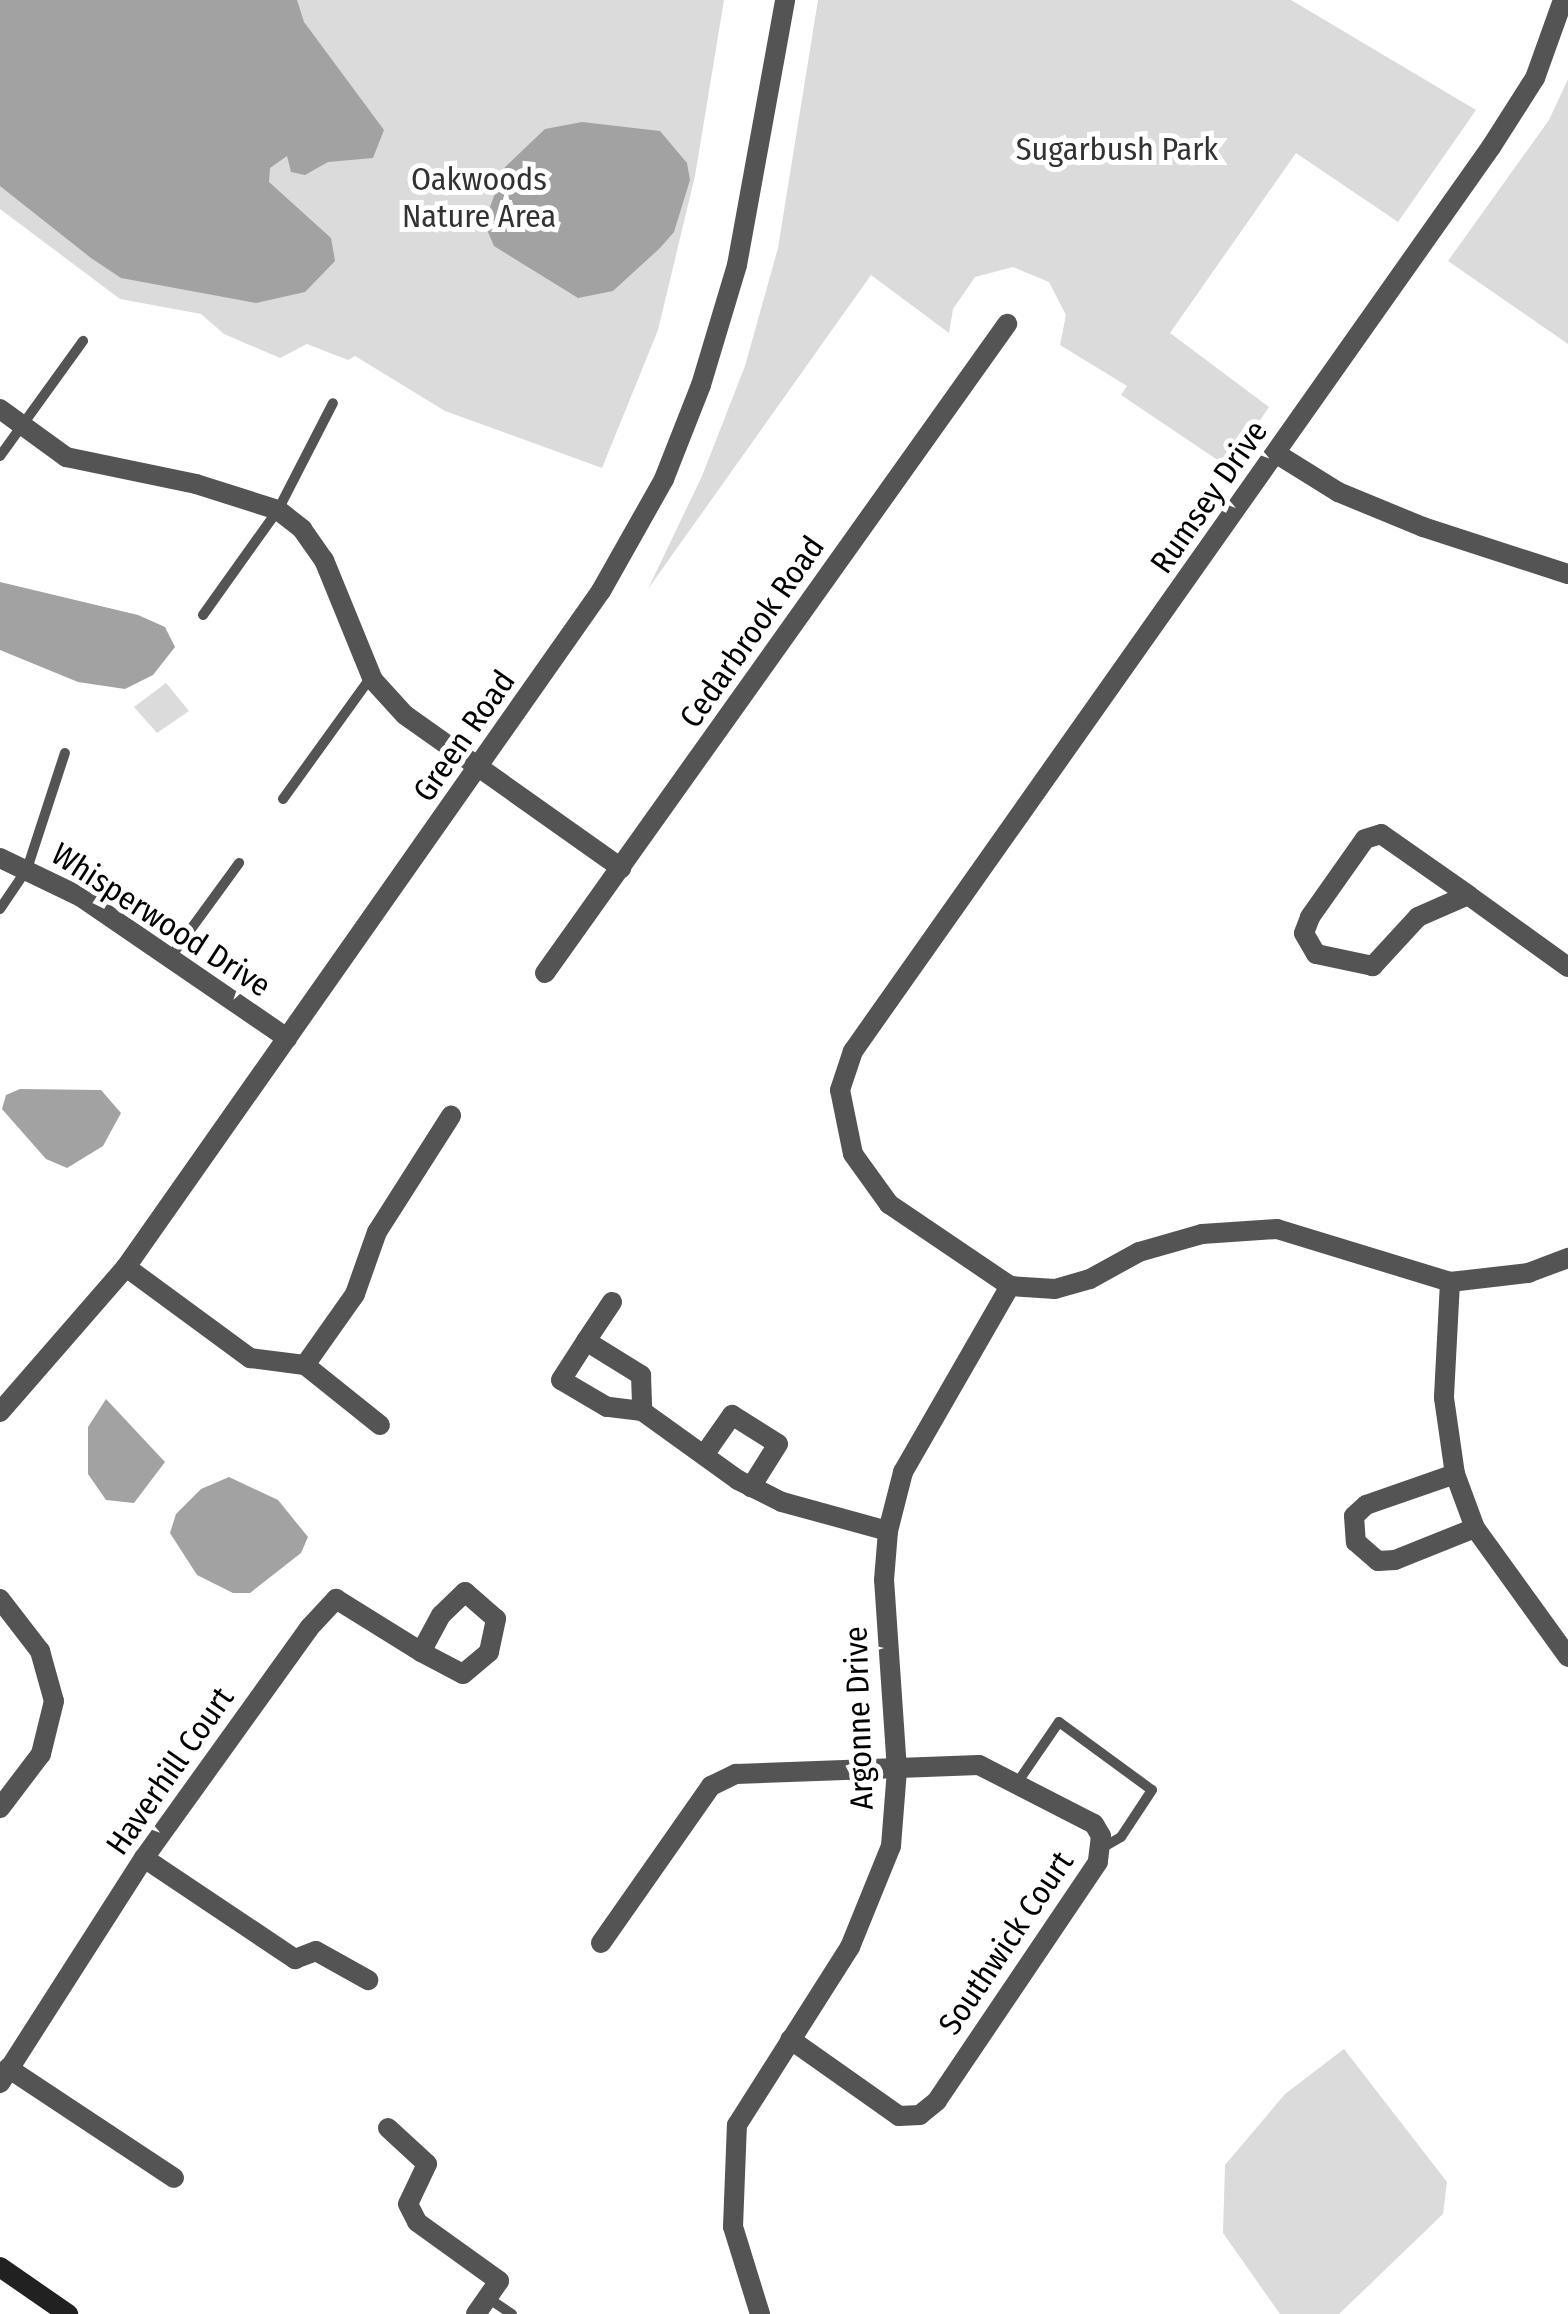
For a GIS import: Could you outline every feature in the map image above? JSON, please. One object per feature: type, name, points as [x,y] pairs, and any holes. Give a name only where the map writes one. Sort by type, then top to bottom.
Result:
[{"type":"main road","points":[[0,2266],[68,2314]]},
{"type":"street","name":"Green Road","points":[[0,1412],[126,1268],[601,591],[676,448],[737,265],[785,0]]},
{"type":"street","name":"Rumsey Drive","points":[[1010,1286],[889,1204],[853,1154],[840,1090],[854,1051],[1508,120],[1534,78],[1563,0]]},
{"type":"street","name":"Cedarbrook Road","points":[[545,973],[1007,324]]},
{"type":"street","points":[[0,409],[22,428],[82,462],[196,484],[278,510],[302,529],[324,560],[372,676],[405,715],[621,868]]},
{"type":"street","points":[[1276,454],[1338,492],[1406,520],[1568,574]]},
{"type":"street","points":[[1468,896],[1418,918],[1373,966],[1339,962],[1307,946],[1310,917],[1365,840],[1381,834],[1568,967]]},
{"type":"street","name":"Whisperwood Drive","points":[[0,858],[27,868],[172,956],[287,1038]]},
{"type":"street","points":[[305,1366],[355,1294],[376,1232],[452,1116]]},
{"type":"street","points":[[1010,1286],[1055,1290],[1090,1279],[1139,1252],[1186,1238],[1277,1229],[1450,1282],[1528,1274],[1568,1258]]},
{"type":"street","points":[[126,1268],[250,1358],[305,1366],[380,1425]]},
{"type":"street","points":[[1450,1282],[1444,1398],[1455,1474],[1475,1528],[1568,1657]]},
{"type":"street","name":"Argonne Drive","points":[[760,2314],[733,2227],[730,2170],[737,2125],[872,1900],[891,1846],[897,1770],[884,1580],[888,1531],[903,1472],[1010,1286]]},
{"type":"street","points":[[612,1302],[562,1380],[607,1407],[642,1411],[751,1487],[888,1531]]},
{"type":"street","points":[[586,1342],[641,1375],[642,1411]]},
{"type":"street","points":[[704,1455],[732,1415],[778,1444],[751,1487]]},
{"type":"street","points":[[1455,1474],[1366,1505],[1354,1516],[1356,1542],[1378,1561],[1396,1560],[1475,1528]]},
{"type":"street","points":[[0,1599],[40,1650],[54,1701],[41,1754],[0,1808]]},
{"type":"street","name":"Haverhill Court","points":[[174,2178],[4,2076],[144,1858],[309,1628],[336,1600],[421,1652]]},
{"type":"street","name":"Southwick Court","points":[[601,1943],[710,1786],[736,1774],[978,1765],[1094,1824],[1102,1848],[936,2102],[920,2115],[899,2116],[790,2040]]},
{"type":"street","points":[[144,1858],[295,1959],[316,1951],[368,1980]]},
{"type":"street","points":[[388,2128],[427,2164],[408,2204],[417,2222],[498,2281],[481,2306]]},
{"type":"lane","points":[[0,456],[83,341]]},
{"type":"lane","points":[[203,615],[278,510],[333,404]]},
{"type":"lane","points":[[283,799],[372,676]]},
{"type":"lane","points":[[0,909],[27,868],[65,753]]},
{"type":"lane","points":[[172,956],[239,863]]},
{"type":"lane","points":[[1017,1782],[1058,1722],[1152,1790],[1121,1837],[1102,1848]]},
{"type":"lane","points":[[481,2306],[512,2314]]},
{"type":"green space","name":"Oakwoods Nature Area","points":[[0,0],[724,0],[695,176],[658,330],[602,468],[445,411],[355,356],[348,360],[307,344],[280,358],[224,334],[201,314],[120,299],[0,209]]},
{"type":"green space","name":"Sugarbush Park","points":[[818,0],[1291,0],[1476,110],[1398,222],[1296,153],[1170,333],[1269,407],[1228,467],[1121,395],[1127,386],[1060,345],[1066,315],[1049,282],[1013,267],[975,277],[953,309],[949,333],[871,275],[648,589],[702,476],[745,366],[778,248]]},
{"type":"green space","points":[[1568,79],[1568,344],[1448,261],[1549,120]]},
{"type":"green space","points":[[166,683],[189,711],[157,733],[134,707]]},
{"type":"green space","points":[[1344,2049],[1447,2182],[1443,2214],[1339,2314],[1280,2314],[1223,2233],[1225,2165],[1285,2094]]},
{"type":"shaded area","points":[[0,0],[297,0],[304,22],[384,130],[373,158],[328,162],[305,175],[291,172],[287,156],[270,168],[269,182],[331,238],[335,261],[305,292],[256,303],[121,278],[91,258],[0,186]]},
{"type":"shaded area","points":[[582,122],[660,131],[687,163],[690,180],[674,232],[660,248],[613,291],[578,298],[494,246],[484,223],[505,167],[545,129]]},
{"type":"shaded area","points":[[0,582],[138,615],[165,627],[175,647],[153,675],[125,689],[78,682],[0,650]]},
{"type":"shaded area","points":[[20,1089],[101,1090],[121,1113],[103,1146],[67,1168],[46,1159],[2,1109],[6,1095]]},
{"type":"shaded area","points":[[106,1399],[165,1462],[134,1503],[106,1500],[88,1474],[88,1427]]},
{"type":"shaded area","points":[[229,1477],[278,1500],[308,1537],[301,1553],[250,1593],[233,1593],[197,1575],[170,1533],[176,1514],[201,1489]]}]
